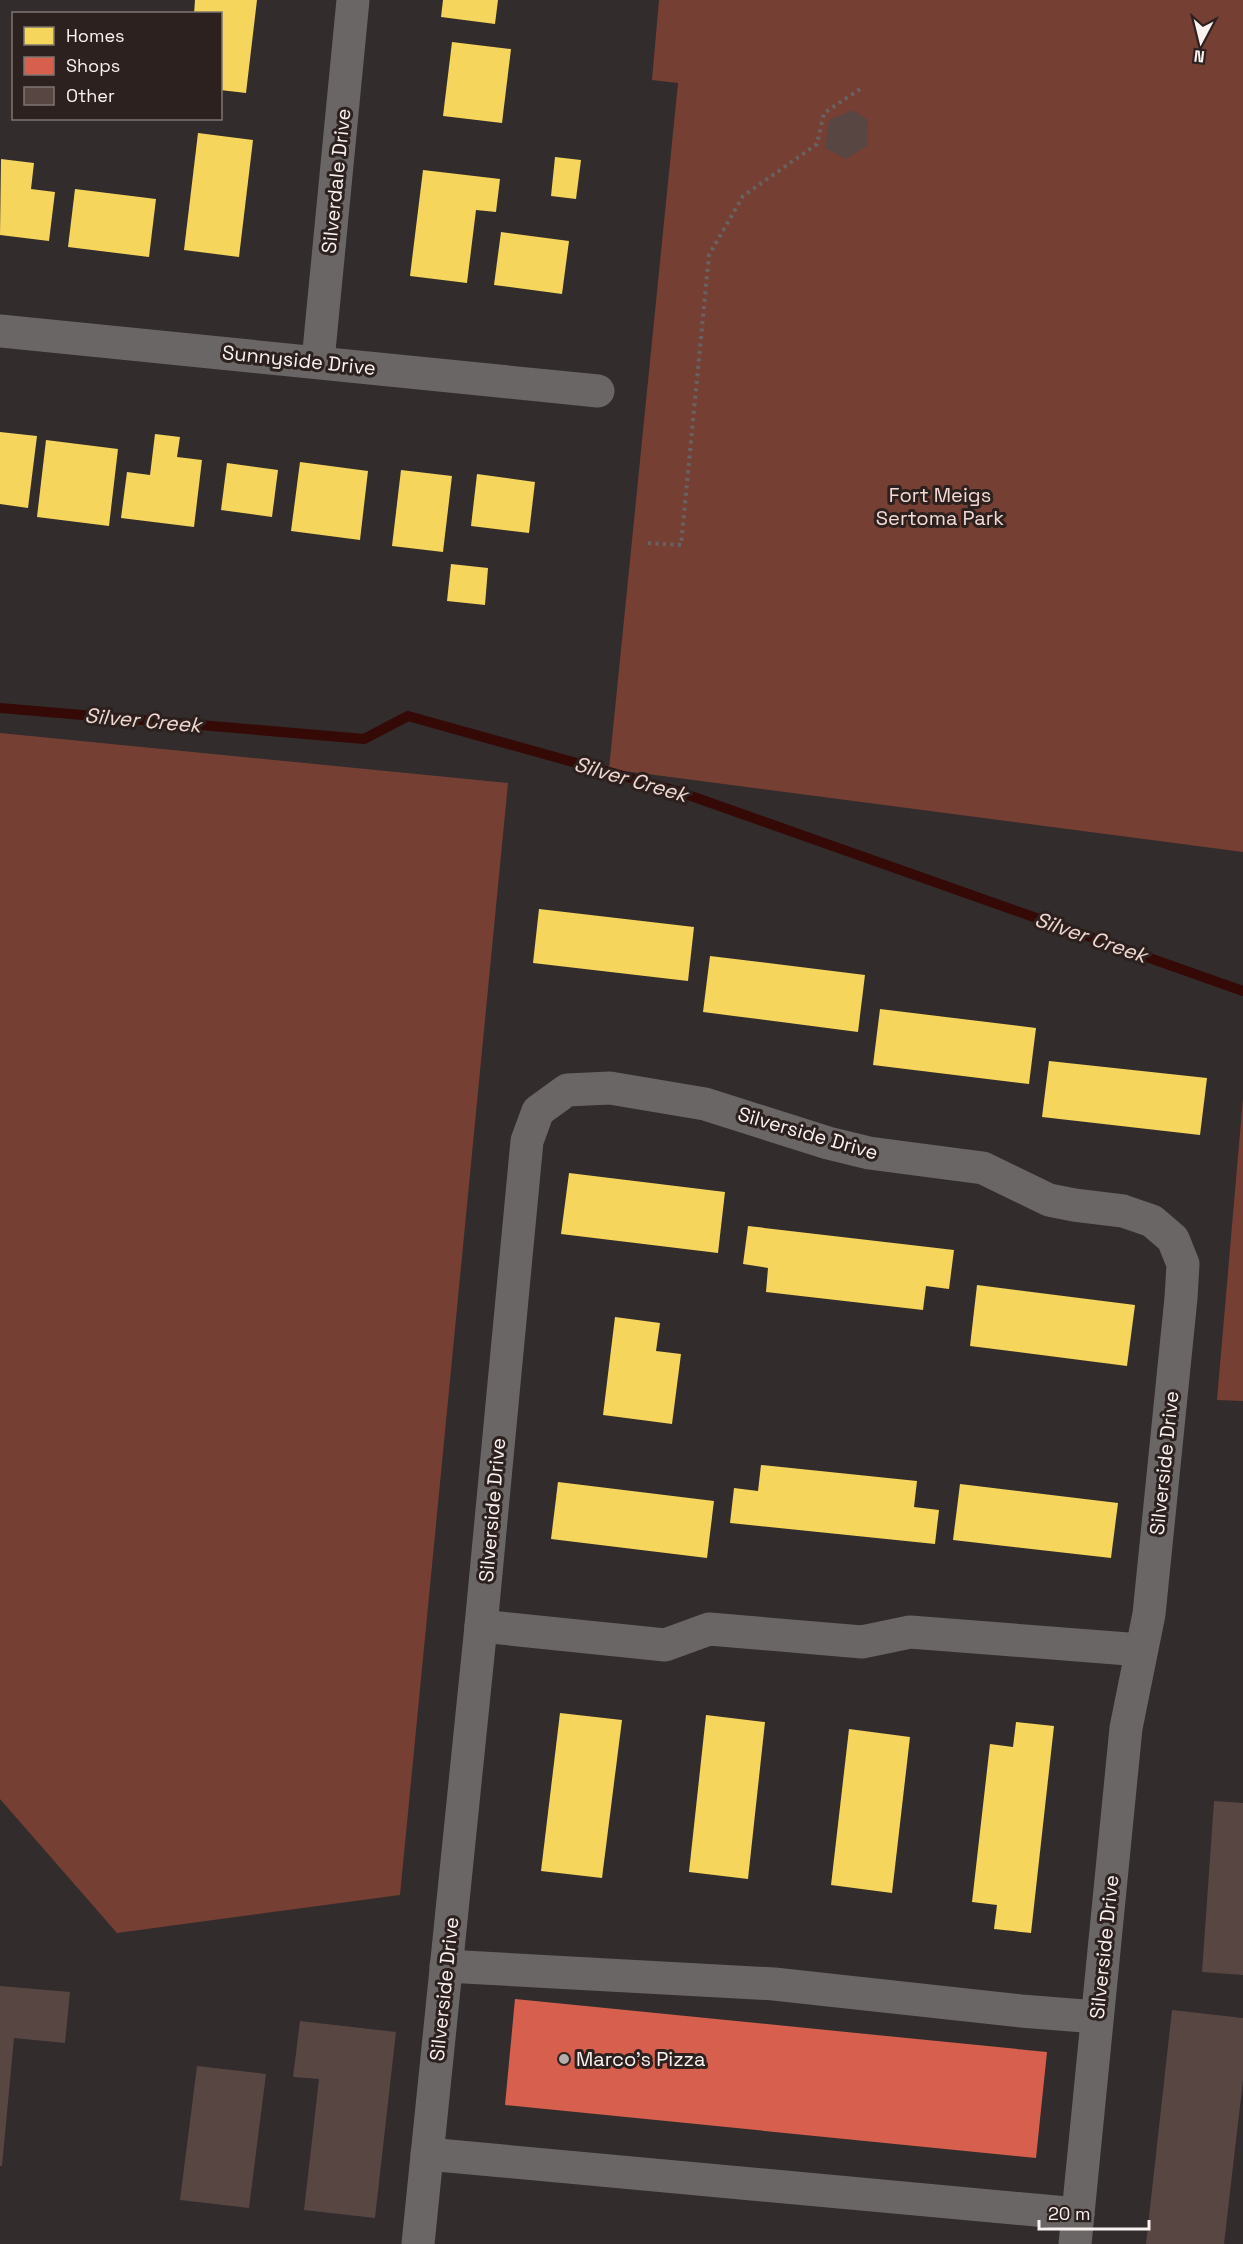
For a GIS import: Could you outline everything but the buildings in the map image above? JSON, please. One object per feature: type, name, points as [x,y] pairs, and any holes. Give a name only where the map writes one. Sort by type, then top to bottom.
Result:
[{"type":"street","name":"Silverdale Drive","points":[[318,361],[353,0]]},
{"type":"street","name":"Sunnyside Drive","points":[[0,331],[318,361],[598,391]]},
{"type":"street","name":"Silverside Drive","points":[[418,2244],[482,1626],[527,1140],[538,1111],[567,1090],[610,1088],[705,1104],[828,1143],[869,1153],[983,1168],[1049,1200],[1123,1211],[1152,1221],[1173,1239],[1183,1264],[1181,1298],[1149,1614],[1126,1728],[1076,2229]]},
{"type":"street","points":[[482,1626],[665,1645],[709,1629],[862,1642],[910,1632],[1141,1650]]},
{"type":"street","points":[[446,1966],[774,1984],[1097,2017]]},
{"type":"street","points":[[427,2154],[1076,2229]]},
{"type":"path","points":[[648,543],[681,545],[709,255],[743,196],[817,144],[824,113],[860,89]]},
{"type":"green space","name":"Fort Meigs Sertoma Park","points":[[659,0],[1243,0],[1243,852],[609,769],[678,83],[652,80]]},
{"type":"green space","points":[[0,733],[508,783],[400,1895],[117,1933],[0,1799]]},
{"type":"green space","points":[[1243,1098],[1243,1401],[1217,1400]]},
{"type":"waterway","name":"Silver Creek","points":[[0,708],[364,739],[408,716],[677,791],[1243,991]]},
{"type":"place","name":"Marco's Pizza","points":[[564,2059]]}]
